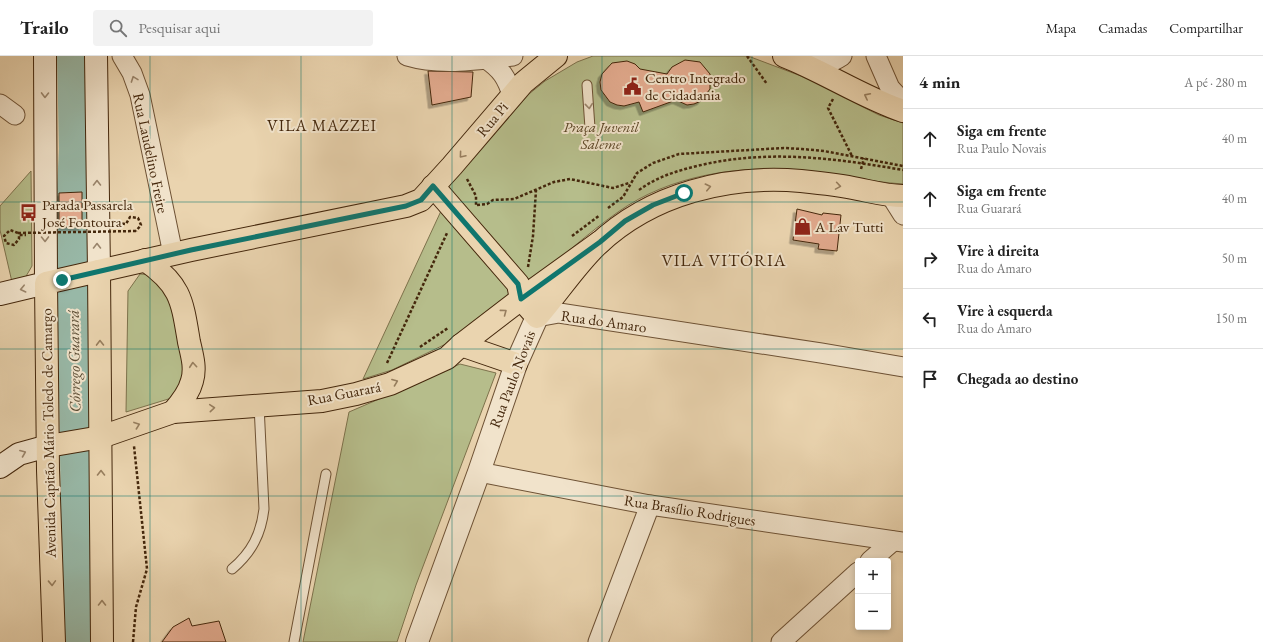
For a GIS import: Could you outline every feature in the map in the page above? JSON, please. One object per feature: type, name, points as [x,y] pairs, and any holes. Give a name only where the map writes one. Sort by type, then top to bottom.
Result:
[{"type":"main road","name":"Avenida Capitão Mário Toledo de Camargo","points":[[45,56],[54,281],[74,442],[102,642]]},
{"type":"main road","name":"Avenida Capitão Mário Toledo de Camargo","points":[[54,642],[92,272],[96,56]]},
{"type":"main road","name":"Rua Pi","points":[[433,186],[523,83],[556,56]]},
{"type":"main road","points":[[784,56],[806,65],[883,104],[903,111]]},
{"type":"main road","name":"Rua Paulo Novais","points":[[416,642],[479,472],[516,364],[537,317],[600,242],[625,221],[653,205],[684,193],[711,186],[738,182],[799,181],[827,184],[897,196]]},
{"type":"main road","points":[[0,294],[145,260],[406,206],[421,200],[433,186],[518,284],[521,299],[537,317]]},
{"type":"main road","name":"Rua Guarará","points":[[74,442],[128,429],[173,412],[259,404],[322,401],[375,390],[408,378],[447,358],[461,345],[521,299],[600,242]]},
{"type":"main road","points":[[145,260],[161,272],[176,290],[182,303],[194,370],[189,389],[183,400],[173,412]]},
{"type":"main road","points":[[461,345],[516,364]]},
{"type":"main road","points":[[0,467],[19,454],[74,442]]},
{"type":"street","name":"Rua Laudelino Freire","points":[[122,56],[132,73],[140,95],[173,254]]},
{"type":"street","points":[[407,56],[417,59],[443,61],[513,56]]},
{"type":"street","points":[[806,65],[820,66],[834,61],[842,56]]},
{"type":"street","points":[[876,56],[890,88],[903,102]]},
{"type":"street","points":[[486,59],[498,68],[508,80],[512,95]]},
{"type":"street","points":[[0,104],[15,115]]},
{"type":"street","name":"Rua Paulo Novais","points":[[897,196],[903,215]]},
{"type":"street","name":"Rua do Amaro","points":[[537,317],[559,313],[903,367]]},
{"type":"street","name":"Rua Brasílio Rodrigues","points":[[479,472],[650,505],[898,541]]},
{"type":"street","points":[[598,642],[650,505]]},
{"type":"street","points":[[874,558],[898,541]]},
{"type":"street","points":[[781,642],[855,575]]},
{"type":"lane","points":[[587,86],[590,128]]},
{"type":"lane","points":[[232,569],[252,549],[262,526],[264,509],[259,404]]},
{"type":"lane","points":[[294,642],[326,474]]},
{"type":"path","points":[[747,56],[767,84]]},
{"type":"path","points":[[840,82],[828,108],[852,156]]},
{"type":"path","points":[[528,269],[533,236],[536,190]]},
{"type":"path","points":[[19,236],[17,243],[14,245],[6,243],[4,240],[4,236],[10,230],[18,233],[136,232],[141,225],[141,221],[135,216],[127,220],[126,224]]},
{"type":"path","points":[[128,429],[134,448],[147,569],[136,607],[133,642]]},
{"type":"green space","name":"Praça Juvenil Saleme","points":[[593,56],[748,56],[801,76],[879,115],[903,123],[903,184],[814,171],[777,169],[730,171],[682,181],[638,199],[618,212],[585,237],[531,282],[448,187],[529,94],[545,81],[577,62]]},
{"type":"green space","points":[[31,171],[32,266],[25,278],[12,282],[0,230],[0,206]]},
{"type":"green space","points":[[441,211],[515,296],[452,341],[392,370],[363,379]]},
{"type":"green space","points":[[140,274],[153,275],[163,281],[191,361],[175,397],[126,412],[128,291]]},
{"type":"green space","points":[[460,364],[496,373],[416,585],[397,642],[303,642],[349,412]]},
{"type":"building","name":"Centro Integrado de Cidadania","points":[[685,60],[700,62],[710,74],[710,89],[701,101],[694,104],[687,105],[676,100],[643,112],[639,102],[624,106],[617,105],[610,102],[601,90],[600,82],[602,74],[612,63],[627,61],[635,64],[640,69],[667,74],[672,67]]},
{"type":"building","points":[[428,71],[473,72],[471,97],[432,105]]},
{"type":"building","points":[[82,192],[82,227],[59,227],[59,193]]},
{"type":"building","points":[[797,209],[822,215],[823,213],[841,215],[837,251],[818,249],[819,244],[793,240]]},
{"type":"building","points":[[189,618],[192,626],[219,621],[226,642],[162,642],[173,627]]},
{"type":"waterway","name":"Córrego Guarará","points":[[73,56],[75,149],[72,208],[79,642]]},
{"type":"place","name":"Centro Integrado de Cidadania","points":[[632,86]]},
{"type":"place","name":"Parada Passarela José Fontoura","points":[[29,213]]},
{"type":"place","name":"A Lav Tutti","points":[[802,226]]},
{"type":"district","name":"VILA MAZZEI","points":[[322,125]]},
{"type":"district","name":"VILA VITÓRIA","points":[[724,260]]},
{"type":"route","points":[[62,280],[191,250],[406,206],[421,200],[433,186],[518,284],[521,299],[600,242],[625,221],[653,205],[684,193]]}]
